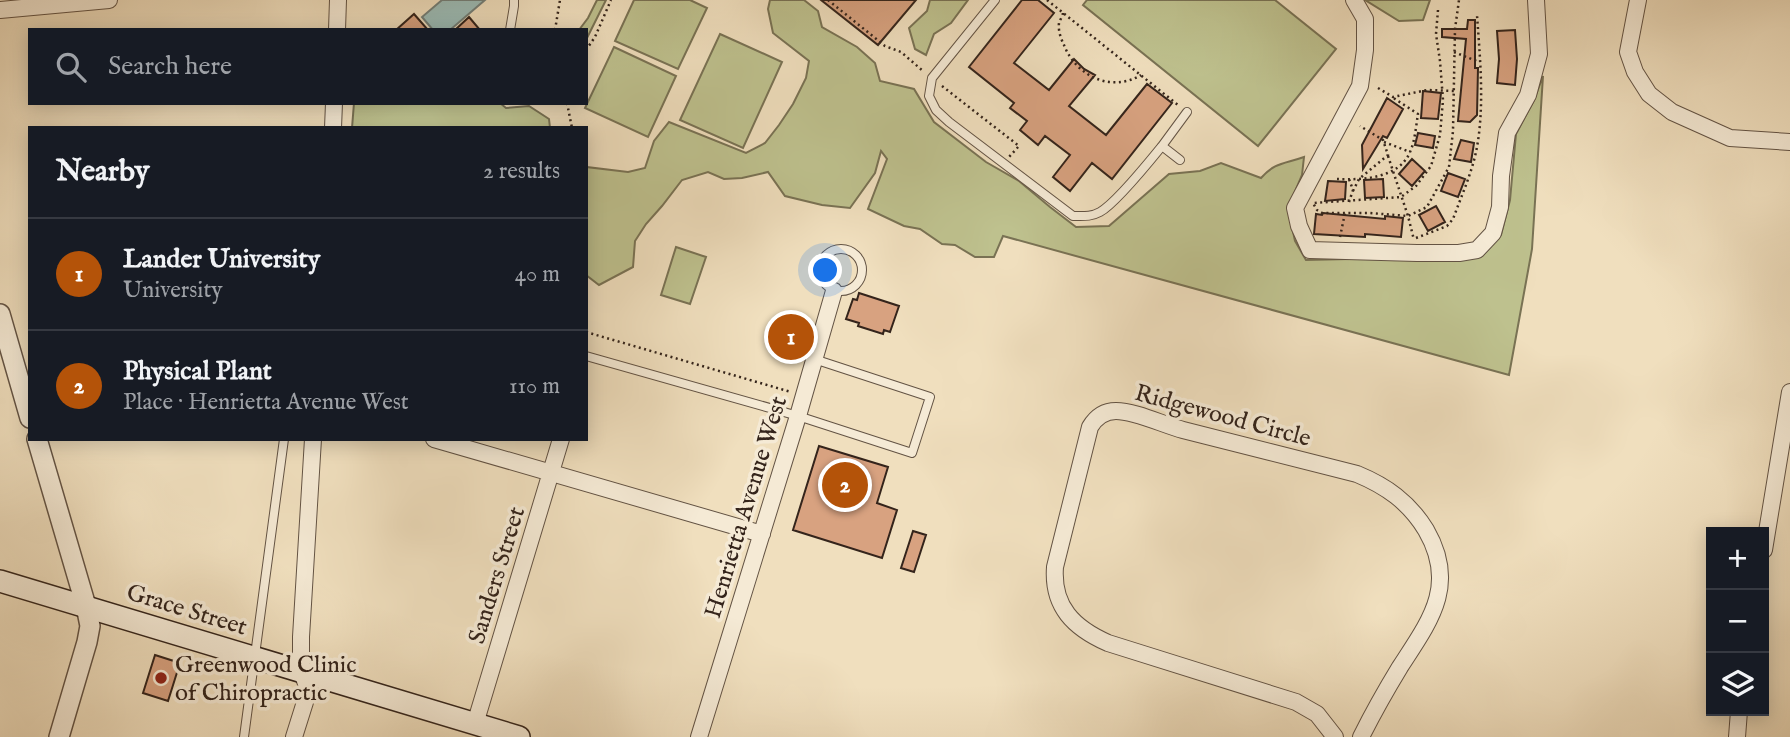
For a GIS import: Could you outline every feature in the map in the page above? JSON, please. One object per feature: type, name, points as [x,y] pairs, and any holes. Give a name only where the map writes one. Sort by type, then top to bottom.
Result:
[{"type":"main road","name":"Grace Street","points":[[0,581],[519,737]]},
{"type":"street","points":[[0,10],[108,0]]},
{"type":"street","points":[[337,28],[338,0]]},
{"type":"street","points":[[1354,0],[1365,19],[1365,50],[1360,86],[1295,208],[1299,226],[1310,250],[1415,246],[1459,253],[1477,250],[1493,233],[1500,207],[1507,133],[1528,95],[1539,54],[1536,0]]},
{"type":"street","points":[[1638,0],[1628,52],[1635,72],[1650,94],[1672,112],[1730,138],[1790,142]]},
{"type":"street","points":[[334,105],[334,126]]},
{"type":"street","name":"Henrietta Avenue West","points":[[699,737],[834,291]]},
{"type":"street","points":[[0,314],[28,409]]},
{"type":"street","points":[[1769,532],[1782,487],[1790,392]]},
{"type":"street","name":"Ridgewood Circle","points":[[1335,737],[1317,714],[1296,702],[1108,643],[1080,627],[1066,612],[1056,591],[1055,567],[1090,427],[1099,416],[1111,411],[1124,412],[1357,474],[1391,491],[1419,519],[1430,537],[1439,570],[1437,603],[1429,622],[1376,706],[1361,737]]},
{"type":"street","points":[[38,441],[90,626],[59,737]]},
{"type":"street","points":[[294,737],[307,686],[301,670],[301,637],[313,441]]},
{"type":"street","points":[[441,441],[762,534]]},
{"type":"street","name":"Sanders Street","points":[[475,724],[560,441]]},
{"type":"street","points":[[1737,737],[1739,716]]},
{"type":"lane","points":[[510,28],[514,0]]},
{"type":"lane","points":[[995,0],[932,78],[929,96],[936,110],[949,122],[1073,216],[1088,217],[1102,211],[1162,146],[1186,112]]},
{"type":"lane","points":[[1162,146],[1180,160]]},
{"type":"lane","points":[[835,249],[848,250],[859,258],[863,271],[859,283],[847,291],[834,291],[823,283],[819,270],[824,257],[835,249]]},
{"type":"lane","points":[[588,357],[798,416],[912,453],[930,397],[814,359]]},
{"type":"lane","points":[[244,737],[284,441]]},
{"type":"path","points":[[555,28],[561,0]]},
{"type":"path","points":[[588,48],[611,0]]},
{"type":"path","points":[[1047,0],[1186,112]]},
{"type":"path","points":[[1437,10],[1436,34],[1443,100],[1440,135],[1431,166],[1416,186],[1401,197],[1312,203],[1322,213],[1408,216],[1427,207],[1449,167],[1455,91],[1455,29],[1459,0]]},
{"type":"path","points":[[1063,12],[1059,33],[1076,67],[1105,82],[1131,81],[1141,75]]},
{"type":"path","points":[[1383,141],[1415,246],[1447,226],[1453,219],[1469,174],[1478,137],[1480,97],[1477,15]]},
{"type":"path","points":[[1454,52],[1479,62]]},
{"type":"path","points":[[1337,179],[1374,177],[1392,171],[1404,163],[1410,152],[1418,114],[1378,88]]},
{"type":"path","points":[[1392,97],[1427,90],[1455,91]]},
{"type":"path","points":[[567,105],[572,126]]},
{"type":"path","points":[[1360,126],[1383,141],[1410,152]]},
{"type":"path","points":[[1349,202],[1359,179],[1388,156]]},
{"type":"path","points":[[1349,179],[1353,191]]},
{"type":"path","points":[[1340,237],[1345,213]]},
{"type":"path","points":[[588,333],[803,396]]},
{"type":"green space","points":[[597,0],[606,0],[588,36],[588,28],[580,28]]},
{"type":"green space","points":[[634,0],[690,0],[707,8],[678,69],[615,41]]},
{"type":"green space","points":[[770,0],[804,0],[818,11],[822,27],[857,47],[875,63],[880,81],[914,89],[934,122],[986,162],[1019,181],[1076,227],[1109,226],[1169,174],[1200,171],[1221,163],[1261,178],[1275,166],[1304,157],[1302,175],[1288,208],[1295,241],[1306,260],[1482,256],[1501,235],[1510,200],[1516,134],[1543,76],[1532,249],[1509,375],[1003,236],[994,257],[975,257],[955,245],[942,244],[920,229],[904,226],[868,209],[887,159],[881,151],[875,173],[850,208],[822,205],[785,196],[768,172],[724,179],[708,172],[682,180],[635,241],[633,267],[599,285],[588,277],[588,167],[628,172],[645,168],[654,141],[669,122],[746,153],[765,143],[793,104],[806,78],[809,61],[773,33],[768,9]]},
{"type":"green space","points":[[930,0],[968,0],[951,23],[934,34],[926,55],[915,49],[909,28],[927,11]]},
{"type":"green space","points":[[1087,0],[1275,0],[1336,49],[1258,146],[1083,5]]},
{"type":"green space","points":[[1365,0],[1430,0],[1423,20],[1399,21]]},
{"type":"green space","points":[[720,34],[782,62],[743,148],[680,120]]},
{"type":"green space","points":[[614,47],[676,76],[648,137],[585,108]]},
{"type":"green space","points":[[354,105],[502,105],[506,108],[529,106],[549,119],[550,126],[352,126]]},
{"type":"green space","points":[[676,247],[706,257],[690,304],[661,295]]},
{"type":"water","points":[[442,0],[485,0],[452,28],[431,28],[422,17]]},
{"type":"building","points":[[821,0],[916,0],[878,45]]},
{"type":"building","points":[[1022,0],[1038,0],[1054,13],[1014,63],[1049,90],[1074,59],[1095,75],[1069,106],[1106,135],[1147,84],[1172,103],[1112,179],[1092,163],[1070,191],[1053,177],[1070,155],[1045,136],[1038,145],[1020,130],[1027,121],[1010,108],[1014,103],[969,67]]},
{"type":"building","points":[[414,14],[426,28],[398,28]]},
{"type":"building","points":[[469,17],[478,28],[457,28]]},
{"type":"building","points":[[1468,20],[1475,20],[1475,68],[1478,68],[1477,115],[1470,122],[1458,121],[1466,39],[1442,37],[1442,29],[1467,29]]},
{"type":"building","points":[[1515,30],[1515,85],[1497,83],[1497,31]]},
{"type":"building","points":[[1423,91],[1441,93],[1438,119],[1421,118]]},
{"type":"building","points":[[1387,98],[1403,109],[1387,138],[1383,136],[1363,169],[1362,145]]},
{"type":"building","points":[[1418,133],[1435,136],[1433,148],[1415,145]]},
{"type":"building","points":[[1461,140],[1474,143],[1471,162],[1454,159]]},
{"type":"building","points":[[1412,159],[1425,171],[1412,186],[1399,174]]},
{"type":"building","points":[[1448,173],[1465,179],[1458,197],[1441,191]]},
{"type":"building","points":[[1383,179],[1384,197],[1365,198],[1364,180]]},
{"type":"building","points":[[1328,181],[1346,182],[1345,199],[1325,201]]},
{"type":"building","points":[[1436,206],[1445,222],[1428,231],[1419,215]]},
{"type":"building","points":[[1316,214],[1385,219],[1385,216],[1403,218],[1401,237],[1314,234]]},
{"type":"building","points":[[859,293],[899,306],[890,332],[884,330],[883,334],[846,319],[853,299],[857,300]]},
{"type":"building","points":[[819,446],[888,467],[877,503],[897,510],[882,558],[793,530]]},
{"type":"building","points":[[913,531],[926,535],[914,572],[901,568]]},
{"type":"building","name":"Greenwood Clinic of Chiropractic","points":[[155,655],[180,663],[168,701],[143,693]]},
{"type":"place","name":"Lander University","points":[[791,337]]},
{"type":"place","name":"Physical Plant","points":[[845,485]]},
{"type":"place","name":"Greenwood Clinic of Chiropractic","points":[[161,678]]}]
